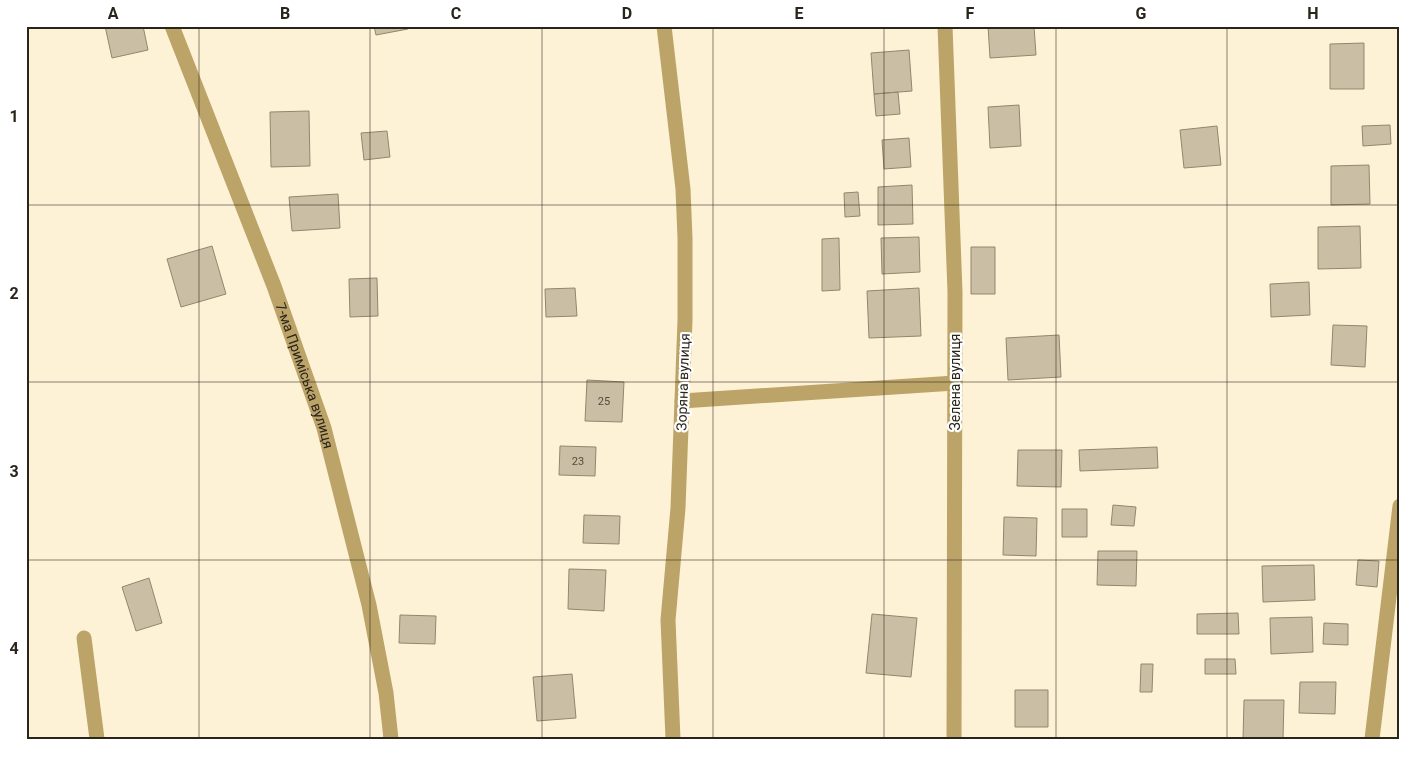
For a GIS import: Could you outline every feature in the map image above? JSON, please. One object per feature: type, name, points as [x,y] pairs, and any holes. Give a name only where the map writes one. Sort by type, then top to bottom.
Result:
[{"type":"street","name":"7-ма Приміська вулиця","points":[[172,26],[274,286],[324,428],[369,605],[384,684],[391,739]]},
{"type":"street","name":"Зоряна вулиця","points":[[664,26],[685,214],[685,320],[677,528],[668,620],[673,739]]},
{"type":"street","name":"Зелена вулиця","points":[[945,26],[955,292],[954,739]]},
{"type":"street","points":[[682,401],[955,383]]},
{"type":"street","points":[[1372,739],[1400,506]]},
{"type":"street","points":[[84,638],[96,739]]},
{"type":"building","points":[[105,26],[143,26],[148,50],[112,58]]},
{"type":"building","points":[[374,26],[407,26],[408,29],[376,35]]},
{"type":"building","points":[[988,26],[1034,26],[1036,55],[990,58]]},
{"type":"building","points":[[1364,43],[1364,89],[1330,89],[1330,44]]},
{"type":"building","points":[[909,50],[912,91],[874,94],[871,53]]},
{"type":"building","points":[[898,92],[900,114],[876,116],[874,94]]},
{"type":"building","points":[[1019,105],[1021,146],[990,148],[988,107]]},
{"type":"building","points":[[309,111],[310,166],[271,167],[270,112]]},
{"type":"building","points":[[1390,125],[1391,144],[1363,146],[1362,126]]},
{"type":"building","points":[[1217,126],[1221,165],[1184,168],[1180,130]]},
{"type":"building","points":[[387,131],[390,157],[364,160],[361,133]]},
{"type":"building","points":[[909,138],[911,167],[884,169],[882,140]]},
{"type":"building","points":[[1369,165],[1370,204],[1331,205],[1331,166]]},
{"type":"building","points":[[912,185],[913,224],[878,225],[878,187]]},
{"type":"building","points":[[858,192],[860,216],[845,217],[844,193]]},
{"type":"building","points":[[338,194],[340,228],[292,231],[289,197]]},
{"type":"building","points":[[1360,226],[1361,268],[1318,269],[1318,227]]},
{"type":"building","points":[[919,237],[920,272],[882,274],[881,238]]},
{"type":"building","points":[[839,238],[840,290],[822,291],[822,239]]},
{"type":"building","points":[[212,246],[226,294],[181,307],[167,259]]},
{"type":"building","points":[[971,247],[995,247],[995,294],[971,294]]},
{"type":"building","points":[[377,278],[378,316],[350,317],[349,279]]},
{"type":"building","points":[[1309,282],[1310,315],[1271,317],[1270,284]]},
{"type":"building","points":[[575,288],[577,316],[546,317],[545,289]]},
{"type":"building","points":[[919,288],[921,336],[869,338],[867,291]]},
{"type":"building","points":[[1333,325],[1367,326],[1365,367],[1331,365]]},
{"type":"building","points":[[1059,335],[1061,377],[1008,380],[1006,338]]},
{"type":"building","points":[[587,380],[624,382],[622,422],[585,421]]},
{"type":"building","points":[[560,446],[596,447],[595,476],[559,475]]},
{"type":"building","points":[[1157,447],[1158,468],[1080,471],[1079,450]]},
{"type":"building","points":[[1018,450],[1062,450],[1061,487],[1017,486]]},
{"type":"building","points":[[1113,505],[1136,507],[1134,526],[1111,525]]},
{"type":"building","points":[[1062,509],[1087,509],[1087,537],[1062,537]]},
{"type":"building","points":[[584,515],[620,516],[619,544],[583,543]]},
{"type":"building","points":[[1004,517],[1037,518],[1036,556],[1003,555]]},
{"type":"building","points":[[1098,551],[1137,551],[1136,586],[1097,585]]},
{"type":"building","points":[[1358,560],[1379,561],[1377,587],[1356,585]]},
{"type":"building","points":[[1314,565],[1315,600],[1263,602],[1262,566]]},
{"type":"building","points":[[569,569],[606,570],[604,611],[568,609]]},
{"type":"building","points":[[149,578],[162,623],[136,631],[122,587]]},
{"type":"building","points":[[1238,613],[1239,634],[1197,634],[1197,614]]},
{"type":"building","points":[[872,614],[917,618],[911,677],[866,673]]},
{"type":"building","points":[[400,615],[436,616],[435,644],[399,643]]},
{"type":"building","points":[[1312,617],[1313,652],[1271,654],[1270,618]]},
{"type":"building","points":[[1324,623],[1348,624],[1348,645],[1323,644]]},
{"type":"building","points":[[1205,659],[1235,659],[1236,674],[1205,674]]},
{"type":"building","points":[[1141,664],[1153,664],[1152,692],[1140,692]]},
{"type":"building","points":[[572,674],[576,718],[537,721],[533,677]]},
{"type":"building","points":[[1300,682],[1336,682],[1335,714],[1299,713]]},
{"type":"building","points":[[1015,690],[1048,690],[1048,727],[1015,727]]},
{"type":"building","points":[[1244,700],[1284,700],[1283,739],[1243,739]]}]
